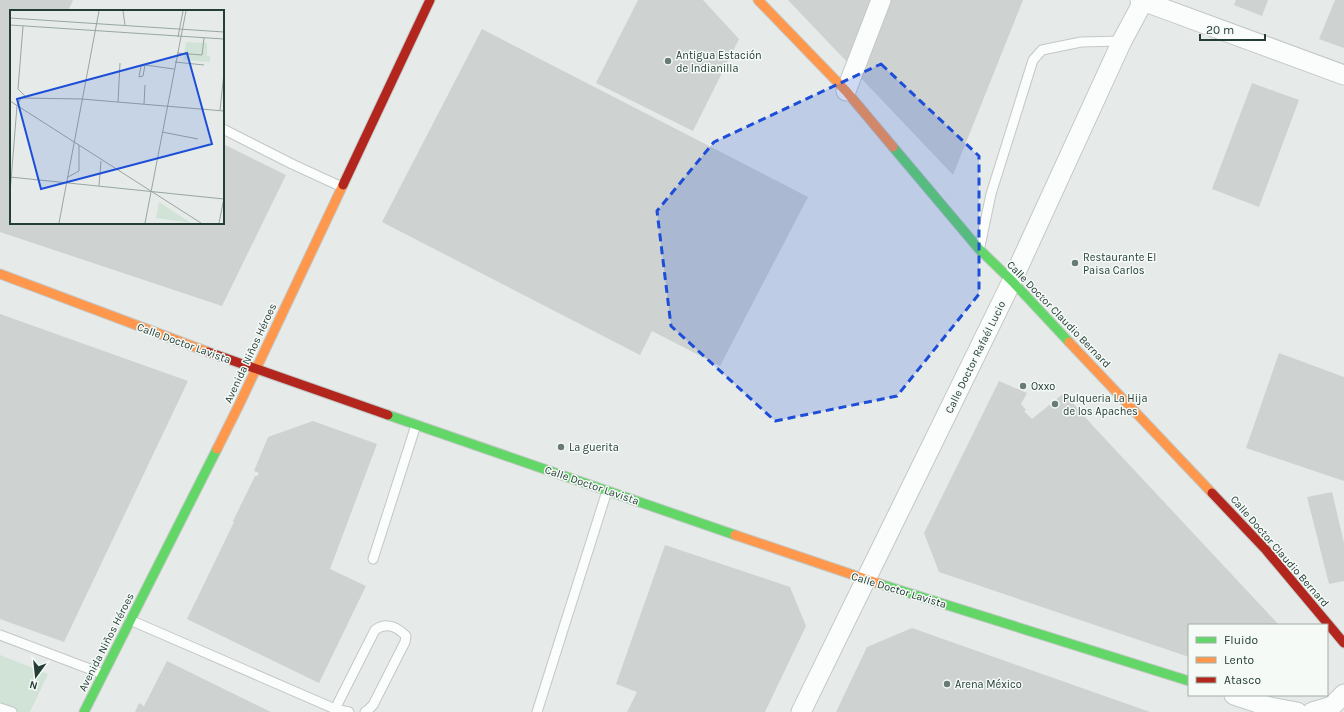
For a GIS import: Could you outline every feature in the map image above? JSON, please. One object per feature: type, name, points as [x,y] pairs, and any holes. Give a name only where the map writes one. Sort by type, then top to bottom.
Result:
[{"type":"street","name":"Avenida Niños Héroes","points":[[84,712],[105,675],[130,620],[239,405],[430,0]]},
{"type":"street","name":"Calle Doctor Claudio Bernard","points":[[758,0],[846,90],[980,249],[1266,550],[1344,643]]},
{"type":"street","points":[[846,90],[881,0]]},
{"type":"street","points":[[1142,0],[1344,76]]},
{"type":"street","name":"Calle Doctor Rafaél Lucio","points":[[801,712],[1012,281],[1142,0]]},
{"type":"street","name":"Calle Doctor Lavista","points":[[0,274],[256,369],[866,580],[1188,681]]},
{"type":"street","points":[[1312,712],[1332,706],[1344,694]]},
{"type":"street","points":[[1237,696],[1274,709],[1297,712]]},
{"type":"lane","points":[[980,249],[991,194],[1033,60],[1042,50],[1081,42],[1122,41]]},
{"type":"lane","points":[[224,130],[292,164],[342,187]]},
{"type":"lane","points":[[373,559],[416,425]]},
{"type":"lane","points":[[537,712],[608,491]]},
{"type":"lane","points":[[130,620],[335,709],[349,712]]},
{"type":"lane","points":[[335,709],[375,630],[382,626],[388,625],[402,632],[406,636],[405,642],[373,705],[365,712]]},
{"type":"lane","points":[[0,635],[105,675]]},
{"type":"lane","points":[[0,708],[12,712]]},
{"type":"highlighted area","points":[[881,64],[979,156],[979,294],[897,396],[775,421],[671,326],[657,211],[714,142]]},
{"type":"green space","points":[[0,655],[48,674],[30,712],[0,712]]},
{"type":"building","points":[[0,0],[73,0],[68,10],[10,10],[10,224],[224,224],[224,144],[286,175],[222,306],[0,232]]},
{"type":"building","name":"Antigua Estación de Indianilla","points":[[638,0],[703,0],[739,39],[693,131],[596,83]]},
{"type":"building","points":[[788,0],[873,0],[848,63]]},
{"type":"building","points":[[889,0],[1023,0],[953,175],[860,77]]},
{"type":"building","points":[[1236,0],[1268,0],[1262,16],[1234,5]]},
{"type":"building","points":[[1335,0],[1344,0],[1344,48],[1319,39]]},
{"type":"building","points":[[482,29],[808,197],[720,366],[652,331],[640,355],[382,222]]},
{"type":"building","points":[[1252,83],[1299,100],[1259,207],[1212,189]]},
{"type":"building","points":[[0,314],[188,381],[64,642],[0,619]]},
{"type":"building","points":[[1279,353],[1344,377],[1344,481],[1246,448]]},
{"type":"building","points":[[999,381],[1027,393],[1021,404],[1026,410],[1024,411],[1032,419],[1064,393],[1278,624],[1188,624],[1188,657],[939,572],[924,533]]},
{"type":"building","points":[[313,421],[377,444],[330,569],[366,586],[319,683],[187,619],[255,476],[259,473],[254,471],[268,437]]},
{"type":"building","points":[[1332,492],[1344,543],[1344,581],[1329,584],[1307,497]]},
{"type":"building","points":[[665,545],[790,587],[806,626],[765,712],[627,712],[637,692],[616,684]]},
{"type":"building","points":[[912,628],[1150,712],[836,712],[867,647]]},
{"type":"building","points":[[167,661],[271,712],[135,712],[139,703],[144,706]]},
{"type":"traffic: fast","points":[[893,147],[979,249],[1012,281],[1069,342]]},
{"type":"traffic: fast","points":[[388,415],[735,535]]},
{"type":"traffic: fast","points":[[84,712],[217,449]]},
{"type":"traffic: fast","points":[[880,584],[1188,681]]},
{"type":"traffic: slow","points":[[758,0],[846,91],[893,147]]},
{"type":"traffic: slow","points":[[217,449],[343,185]]},
{"type":"traffic: slow","points":[[0,274],[208,352]]},
{"type":"traffic: slow","points":[[1069,342],[1212,493]]},
{"type":"traffic: slow","points":[[735,535],[880,584]]},
{"type":"traffic: jam","points":[[343,185],[430,0]]},
{"type":"traffic: jam","points":[[208,352],[388,415]]},
{"type":"traffic: jam","points":[[1212,493],[1266,550],[1344,643]]},
{"type":"place","name":"Antigua Estación de Indianilla","points":[[668,61]]},
{"type":"place","name":"Restaurante El Paisa Carlos","points":[[1075,263]]},
{"type":"place","name":"Oxxo","points":[[1023,386]]},
{"type":"place","name":"Pulqueria La Hija de los Apaches","points":[[1055,404]]},
{"type":"place","name":"La guerita","points":[[561,447]]},
{"type":"place","name":"Arena México","points":[[947,684]]}]
